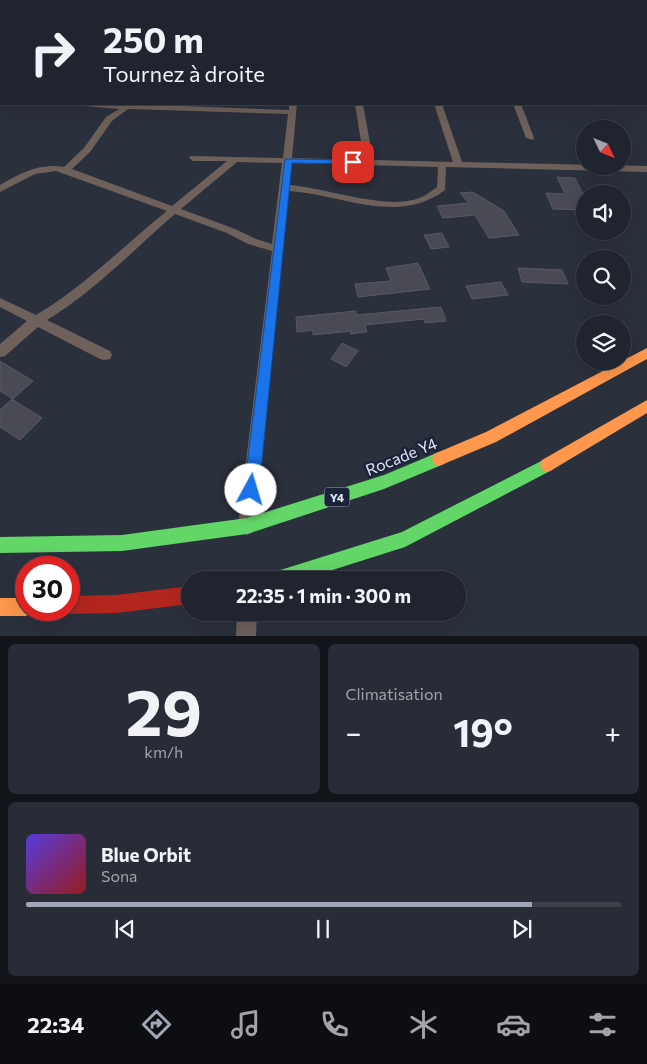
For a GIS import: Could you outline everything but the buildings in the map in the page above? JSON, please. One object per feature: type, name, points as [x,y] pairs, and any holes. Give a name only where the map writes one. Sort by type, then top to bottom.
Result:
[{"type":"highway","name":"Rocade Y4","points":[[0,546],[122,543],[248,526],[384,482],[491,437],[647,353]]},
{"type":"highway","points":[[303,571],[405,539],[526,478],[647,406]]},
{"type":"highway","points":[[80,605],[116,604],[181,596]]},
{"type":"highway","points":[[0,607],[15,607]]},
{"type":"street","points":[[98,105],[125,107],[293,108],[248,526]]},
{"type":"street","points":[[66,170],[87,150],[109,119],[125,107],[132,105]]},
{"type":"street","points":[[359,105],[369,162]]},
{"type":"street","points":[[438,105],[459,164]]},
{"type":"street","points":[[517,105],[530,138]]},
{"type":"street","points":[[193,158],[647,169]]},
{"type":"street","points":[[0,352],[37,320],[59,307],[100,276],[235,159]]},
{"type":"street","points":[[284,188],[322,191],[366,203],[394,204],[413,202],[431,196],[442,188],[442,164]]},
{"type":"street","points":[[0,189],[38,168],[54,167],[174,210],[252,242],[278,249]]},
{"type":"street","points":[[0,302],[106,355]]},
{"type":"street","points":[[246,636],[247,621]]},
{"type":"traffic: fast","points":[[0,545],[122,543],[247,526],[384,482],[439,459]]},
{"type":"traffic: fast","points":[[303,571],[405,539],[547,465]]},
{"type":"traffic: slow","points":[[439,459],[491,437],[647,353]]},
{"type":"traffic: slow","points":[[547,465],[647,406]]},
{"type":"traffic: slow","points":[[0,607],[15,607]]},
{"type":"traffic: jam","points":[[80,605],[116,604],[181,596]]},
{"type":"route","points":[[251,490],[288,160],[353,162]]}]
